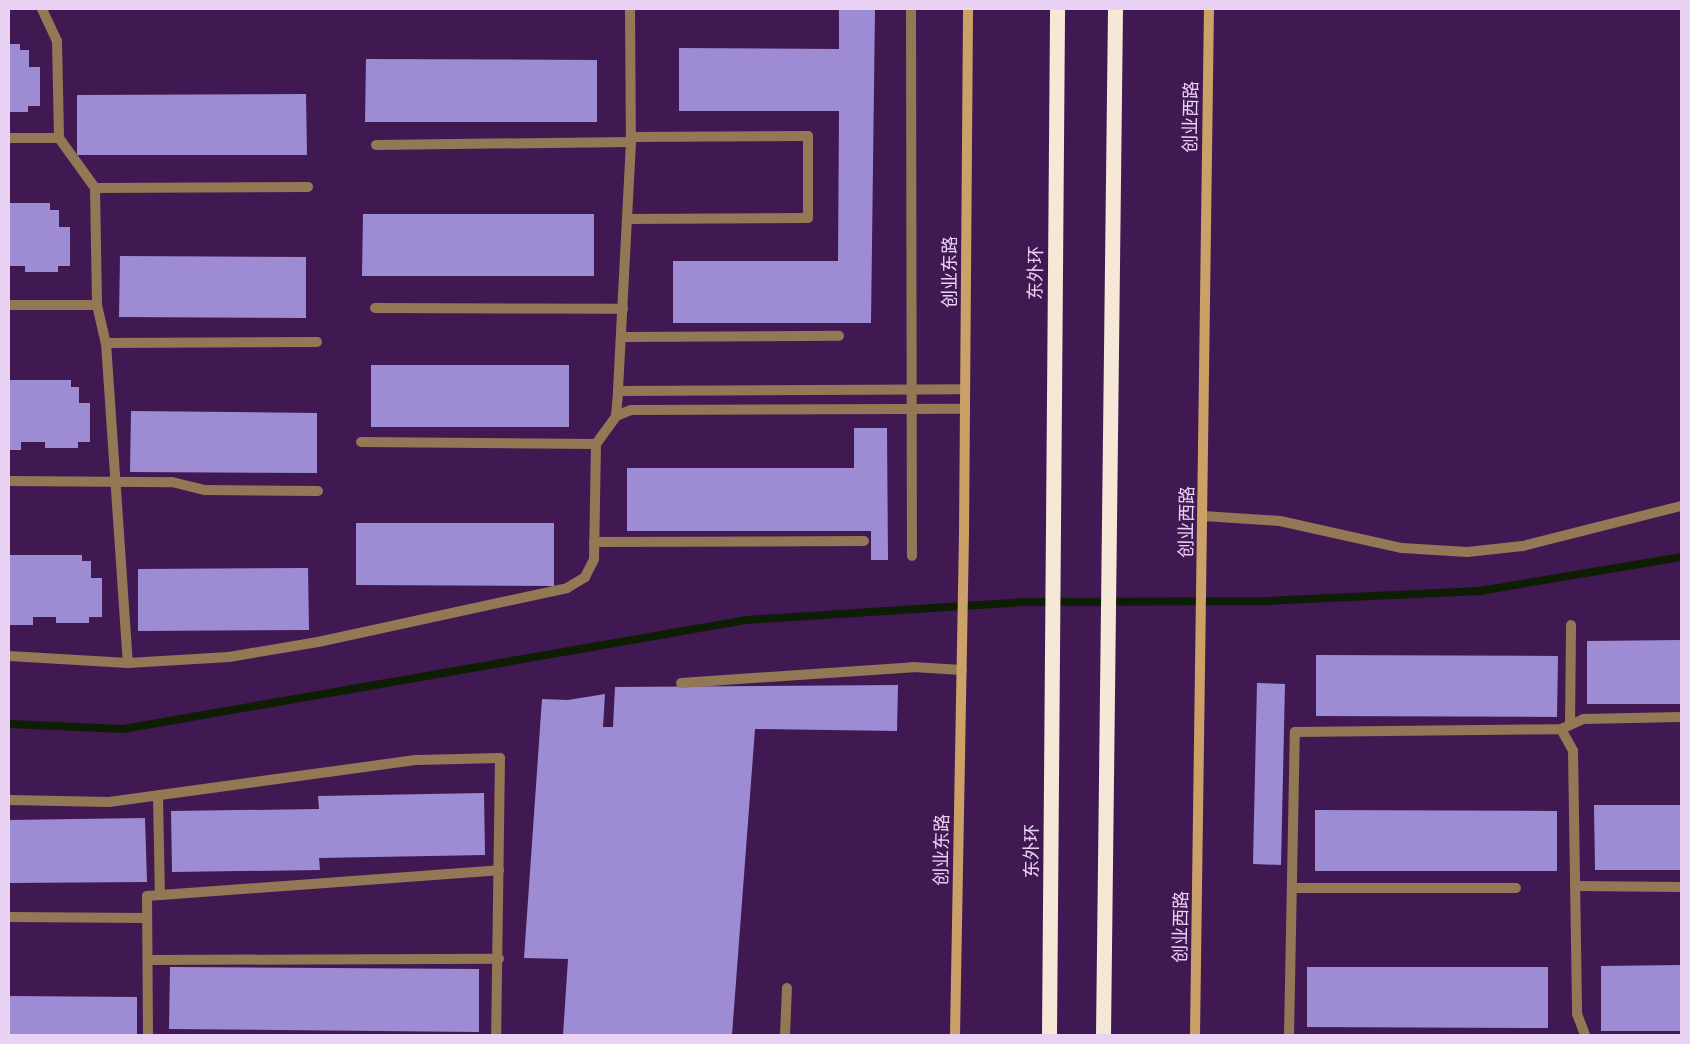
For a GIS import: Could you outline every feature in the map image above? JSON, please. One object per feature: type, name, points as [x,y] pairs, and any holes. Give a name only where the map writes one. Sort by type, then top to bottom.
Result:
[{"type":"highway","name":"东外环","points":[[1049,1035],[1058,9]]},
{"type":"highway","points":[[1103,1035],[1115,9]]},
{"type":"street","points":[[42,9],[57,41],[58,138],[95,188],[97,304],[106,343],[128,663]]},
{"type":"street","points":[[9,656],[128,663],[229,657],[318,642],[568,588],[585,577],[594,560],[596,444],[616,416],[618,391],[632,140],[630,9]]},
{"type":"street","points":[[911,9],[912,556]]},
{"type":"street","name":"创业东路","points":[[955,1035],[966,389],[968,9]]},
{"type":"street","name":"创业西路","points":[[1195,1035],[1209,9]]},
{"type":"street","points":[[376,145],[808,136],[808,218],[628,219]]},
{"type":"street","points":[[9,138],[58,138]]},
{"type":"street","points":[[95,188],[308,187]]},
{"type":"street","points":[[9,305],[97,304]]},
{"type":"street","points":[[375,308],[623,310]]},
{"type":"street","points":[[622,337],[839,336]]},
{"type":"street","points":[[106,343],[317,342]]},
{"type":"street","points":[[618,391],[966,389]]},
{"type":"street","points":[[616,416],[631,410],[965,409]]},
{"type":"street","points":[[361,442],[596,444]]},
{"type":"street","points":[[9,481],[172,482],[205,490],[318,491]]},
{"type":"street","points":[[1203,516],[1280,521],[1402,548],[1467,552],[1523,546],[1681,506]]},
{"type":"street","points":[[594,542],[864,541]]},
{"type":"street","points":[[1570,625],[1566,727],[1573,751],[1577,1014],[1585,1035]]},
{"type":"street","points":[[681,683],[914,667],[962,668]]},
{"type":"street","points":[[1289,1035],[1295,732],[1566,727],[1583,718],[1681,717]]},
{"type":"street","points":[[9,800],[109,802],[416,760],[500,758],[499,959],[496,1035]]},
{"type":"street","points":[[158,795],[160,895]]},
{"type":"street","points":[[148,1035],[147,896],[499,870]]},
{"type":"street","points":[[1575,886],[1681,887]]},
{"type":"street","points":[[1292,888],[1516,888]]},
{"type":"street","points":[[9,917],[147,918]]},
{"type":"street","points":[[148,960],[499,959]]},
{"type":"street","points":[[785,1035],[787,988]]},
{"type":"building","points":[[839,9],[875,9],[871,323],[673,323],[673,261],[838,261],[839,111],[679,111],[679,48],[839,49]]},
{"type":"building","points":[[9,44],[20,44],[20,50],[29,50],[29,67],[40,67],[40,106],[28,106],[28,112],[9,112]]},
{"type":"building","points":[[366,59],[597,60],[597,122],[365,122]]},
{"type":"building","points":[[306,94],[307,155],[77,155],[77,95]]},
{"type":"building","points":[[9,203],[50,203],[50,210],[59,210],[59,227],[70,227],[70,266],[58,266],[58,272],[25,272],[25,266],[9,266]]},
{"type":"building","points":[[363,214],[594,214],[594,276],[362,276]]},
{"type":"building","points":[[120,256],[306,257],[306,318],[119,317]]},
{"type":"building","points":[[371,365],[569,365],[569,427],[371,427]]},
{"type":"building","points":[[9,380],[71,380],[71,387],[79,387],[79,403],[90,403],[90,442],[78,442],[78,448],[45,448],[45,442],[21,442],[21,450],[9,450]]},
{"type":"building","points":[[131,411],[317,413],[317,473],[130,472]]},
{"type":"building","points":[[854,428],[887,428],[888,560],[871,560],[871,531],[627,531],[627,468],[854,468]]},
{"type":"building","points":[[356,523],[554,523],[554,586],[356,585]]},
{"type":"building","points":[[9,555],[82,555],[82,561],[91,561],[91,578],[102,578],[102,617],[89,617],[89,623],[56,623],[56,617],[33,617],[33,625],[9,625]]},
{"type":"building","points":[[308,568],[309,630],[138,631],[138,569]]},
{"type":"building","points":[[1681,640],[1681,704],[1587,704],[1587,641]]},
{"type":"building","points":[[1316,655],[1558,656],[1557,717],[1316,716]]},
{"type":"building","points":[[1257,683],[1285,684],[1281,865],[1253,864]]},
{"type":"building","points":[[898,685],[897,731],[755,729],[732,1035],[563,1035],[568,959],[524,958],[542,699],[568,700],[605,694],[603,727],[613,727],[615,687]]},
{"type":"building","points":[[484,793],[485,855],[319,858],[320,870],[172,872],[171,811],[319,809],[318,796]]},
{"type":"building","points":[[1594,805],[1681,805],[1681,870],[1595,870]]},
{"type":"building","points":[[1315,810],[1557,811],[1557,871],[1315,871]]},
{"type":"building","points":[[145,818],[147,882],[9,883],[9,820]]},
{"type":"building","points":[[1681,965],[1681,1031],[1601,1031],[1601,966]]},
{"type":"building","points":[[170,967],[479,969],[479,1032],[169,1029]]},
{"type":"building","points":[[1307,967],[1548,967],[1548,1028],[1307,1027]]},
{"type":"building","points":[[9,996],[137,997],[137,1035],[9,1035]]},
{"type":"waterway","points":[[9,724],[123,729],[746,620],[1028,602],[1266,601],[1480,591],[1681,557]]}]
